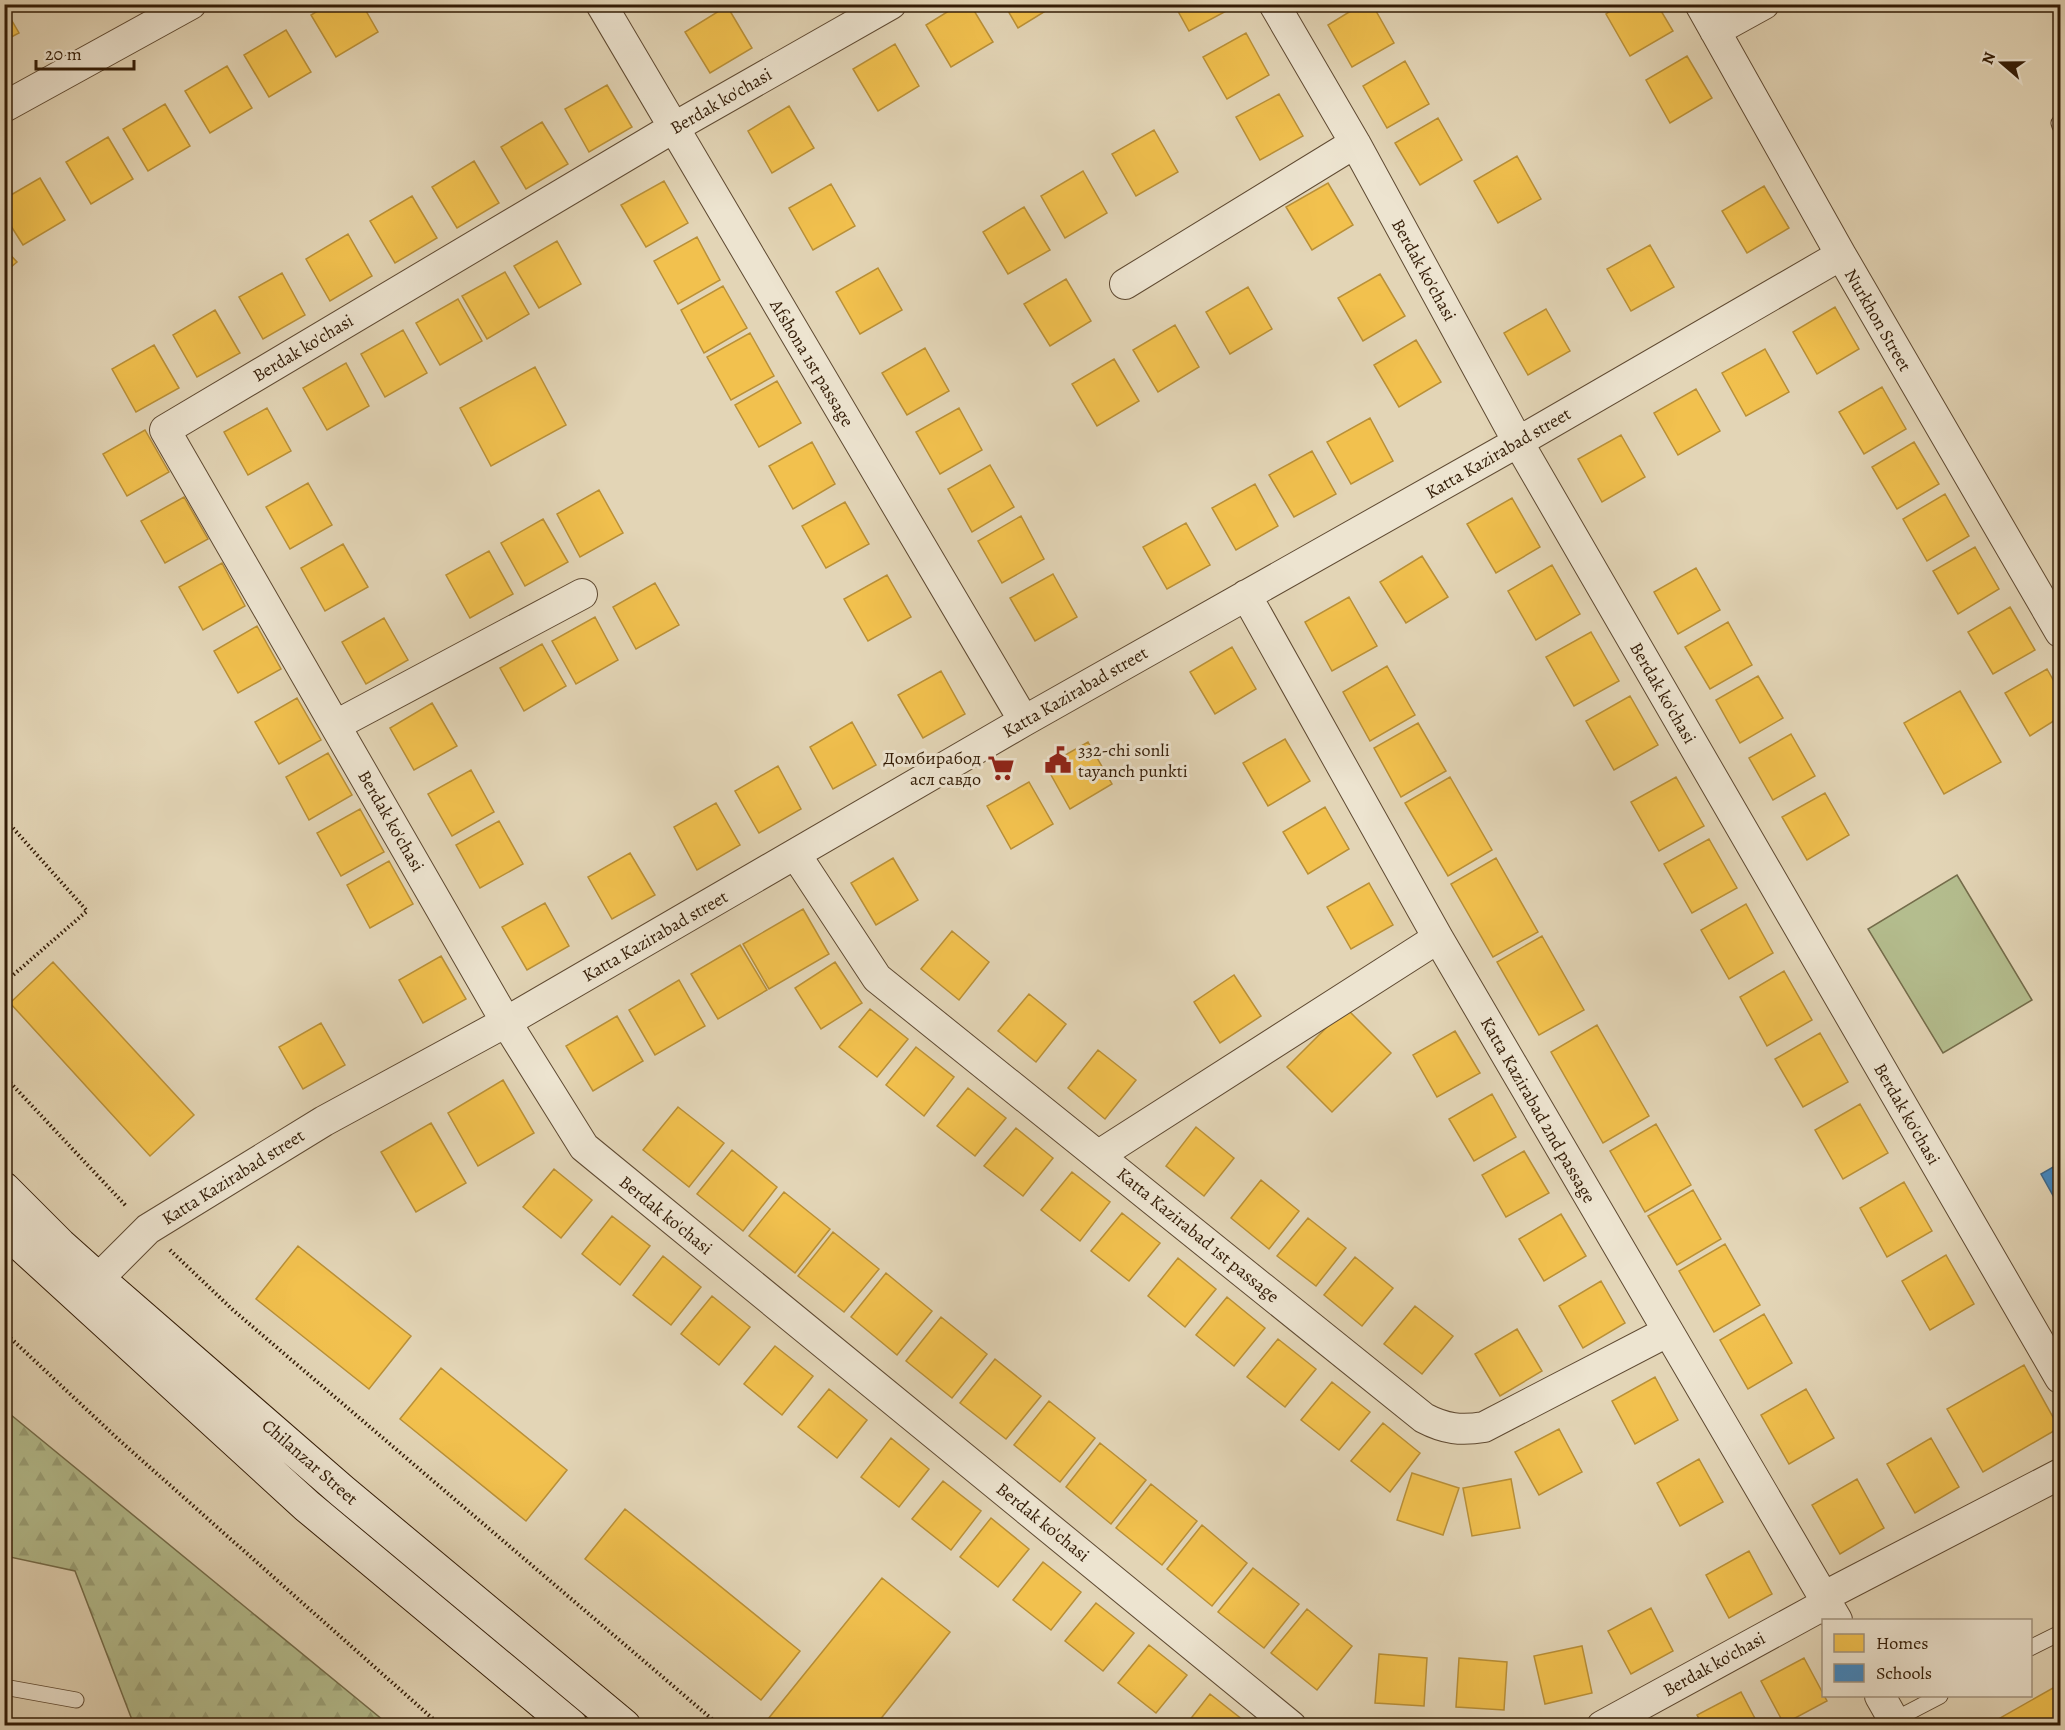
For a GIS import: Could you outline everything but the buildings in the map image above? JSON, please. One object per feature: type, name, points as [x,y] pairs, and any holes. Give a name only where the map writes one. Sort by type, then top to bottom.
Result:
[{"type":"main road","name":"Chilanzar Street","points":[[4,1189],[60,1245],[88,1289],[307,1506],[571,1725]]},
{"type":"main road","name":"Chilanzar Street","points":[[4,1229],[88,1289],[342,1491],[624,1725]]},
{"type":"street","points":[[4,107],[191,4]]},
{"type":"street","name":"Afshona 1st passage","points":[[601,4],[1024,721]]},
{"type":"street","name":"Berdak ko'chasi","points":[[891,4],[673,128],[165,430],[506,1022],[584,1147],[1291,1725]]},
{"type":"street","name":"Berdak ko'chasi","points":[[1274,4],[1355,143],[1518,442],[2061,1378]]},
{"type":"street","name":"Nurkhon Street","points":[[1700,4],[1841,255],[2061,632]]},
{"type":"street","points":[[1715,31],[1764,4]]},
{"type":"street","points":[[1125,284],[1355,143]]},
{"type":"street","name":"Katta Kazirabad street","points":[[88,1289],[148,1229],[324,1121],[506,1022],[1024,721],[1518,442],[1841,255]]},
{"type":"street","points":[[336,725],[582,594]]},
{"type":"street","name":"Katta Kazirabad 2nd passage","points":[[1246,595],[1438,938],[1829,1607]]},
{"type":"street","name":"Katta Kazirabad 1st passage","points":[[796,855],[877,978],[1424,1418],[1452,1429],[1468,1430],[1484,1427],[1667,1332]]},
{"type":"street","points":[[1099,1155],[1438,938]]},
{"type":"street","name":"Berdak ko'chasi","points":[[1602,1725],[1829,1607],[2061,1474]]},
{"type":"lane","points":[[2032,1648],[2061,1633]]},
{"type":"lane","points":[[4,1688],[76,1700]]},
{"type":"lane","points":[[1890,1714],[1935,1697]]},
{"type":"path","points":[[4,818],[87,911],[4,983]]},
{"type":"path","points":[[4,1076],[148,1229],[233,1310],[720,1725]]},
{"type":"path","points":[[4,1332],[117,1439],[441,1725]]},
{"type":"green space","points":[[1957,875],[2032,1000],[1943,1053],[1868,929]]},
{"type":"green space","points":[[5,1410],[389,1725],[134,1725],[75,1571],[5,1556]]},
{"type":"place","name":"332-chi sonli tayanch punkti","points":[[1058,760]]},
{"type":"place","name":"Домбирабод асл савдо","points":[[1001,768]]}]
